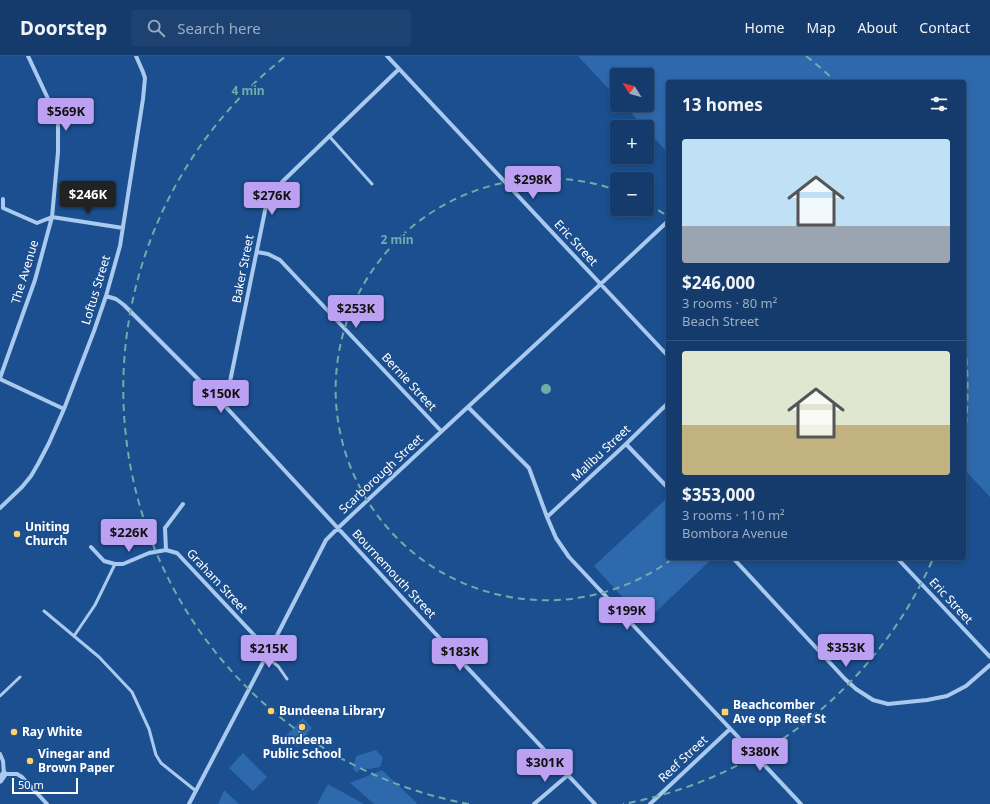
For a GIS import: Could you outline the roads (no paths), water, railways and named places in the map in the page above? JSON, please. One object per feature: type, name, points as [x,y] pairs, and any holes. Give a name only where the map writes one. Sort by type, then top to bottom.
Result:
[{"type":"street","name":"The Avenue","points":[[0,378],[35,280],[52,217],[58,152],[58,120],[28,56]]},
{"type":"street","name":"Loftus Street","points":[[0,508],[31,476],[49,443],[64,409],[106,296],[123,228],[145,84],[143,72],[136,56]]},
{"type":"street","name":"Eric Street","points":[[387,56],[666,354]]},
{"type":"street","name":"Baker Street","points":[[225,406],[266,206],[273,192],[399,69]]},
{"type":"street","points":[[2,199],[3,208],[37,223],[52,217],[123,228]]},
{"type":"street","name":"Scarborough Street","points":[[189,804],[326,540],[441,431],[601,285],[666,223]]},
{"type":"street","name":"Bernie Street","points":[[256,252],[268,254],[280,260],[441,431]]},
{"type":"street","name":"Bournemouth Street","points":[[106,296],[116,299],[124,305],[225,406],[438,637],[595,804]]},
{"type":"street","points":[[0,378],[64,409]]},
{"type":"street","points":[[468,406],[529,468],[556,538],[569,557],[801,804]]},
{"type":"street","name":"Malibu Street","points":[[547,517],[666,406]]},
{"type":"street","points":[[626,444],[666,486]]},
{"type":"street","points":[[91,547],[104,561],[115,564],[123,564],[149,553],[166,550],[165,528],[183,504]]},
{"type":"street","name":"Graham Street","points":[[166,550],[177,553],[269,651]]},
{"type":"street","points":[[735,560],[845,679],[856,689],[873,700],[888,704],[927,700],[947,696],[966,686],[990,664]]},
{"type":"street","name":"Eric Street","points":[[899,560],[990,657]]},
{"type":"street","name":"Reef Street","points":[[650,804],[730,728]]},
{"type":"street","points":[[0,754],[3,761],[2,777],[17,774],[22,777],[47,804]]},
{"type":"street","points":[[534,804],[568,775]]},
{"type":"lane","points":[[329,136],[372,184]]},
{"type":"lane","points":[[74,636],[95,604],[115,564]]},
{"type":"lane","points":[[44,611],[99,657],[132,692],[149,729],[156,755],[161,763],[196,791]]},
{"type":"lane","points":[[266,658],[278,666],[287,679]]},
{"type":"lane","points":[[0,696],[20,677]]},
{"type":"place","name":"Uniting Church","points":[[17,534]]},
{"type":"place","name":"Bundeena Library","points":[[271,711]]},
{"type":"place","name":"Beachcomber Ave opp Reef St","points":[[725,712]]},
{"type":"place","name":"Bundeena Public School","points":[[302,727]]},
{"type":"place","name":"Ray White","points":[[14,732]]},
{"type":"place","name":"Vinegar and Brown Paper","points":[[30,761]]}]
